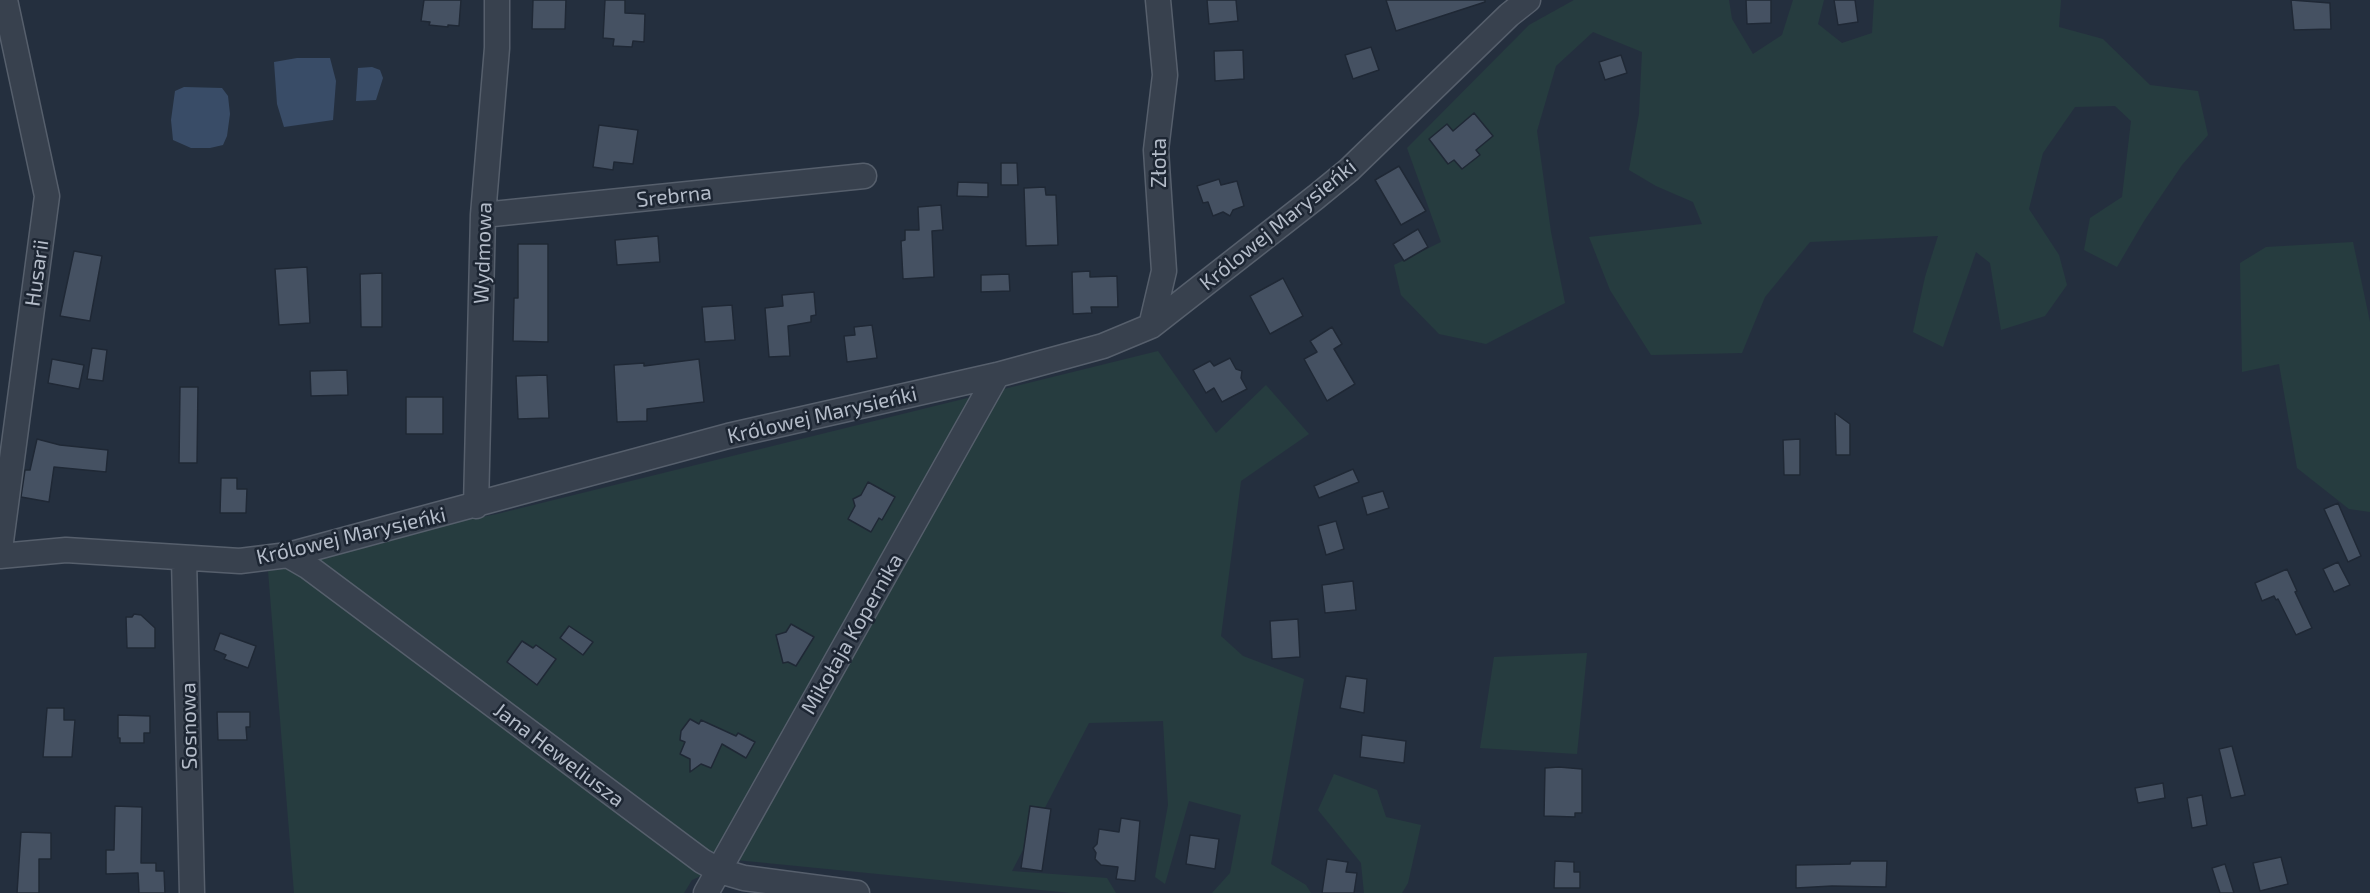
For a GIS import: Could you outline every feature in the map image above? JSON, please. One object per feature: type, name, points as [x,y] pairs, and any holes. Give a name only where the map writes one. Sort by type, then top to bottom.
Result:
[{"type":"street","name":"Husarii","points":[[0,549],[47,196],[5,0]]},
{"type":"street","name":"Wydmowa","points":[[476,506],[483,215],[497,48],[497,0]]},
{"type":"street","name":"Złota","points":[[1151,326],[1164,271],[1156,150],[1166,75],[1158,0]]},
{"type":"street","name":"Królowej Marysieńki","points":[[0,556],[66,550],[240,561],[288,555],[728,436],[997,375],[1103,346],[1151,326],[1349,170],[1509,15],[1528,0]]},
{"type":"street","name":"Srebrna","points":[[483,215],[864,176]]},
{"type":"street","name":"Mikołaja Kopernika","points":[[706,893],[997,375]]},
{"type":"street","name":"Jana Heweliusza","points":[[288,555],[307,566],[702,861],[744,878],[857,893]]},
{"type":"street","name":"Sosnowa","points":[[184,559],[192,893]]},
{"type":"green space","points":[[1574,0],[1729,0],[1732,19],[1753,54],[1782,35],[1793,0],[1824,0],[1818,24],[1842,43],[1872,33],[1874,0],[2061,0],[2059,27],[2103,39],[2150,85],[2198,91],[2208,135],[2182,165],[2144,221],[2117,267],[2084,250],[2090,218],[2122,197],[2131,121],[2115,106],[2075,107],[2043,153],[2029,209],[2059,255],[2067,285],[2045,316],[2001,330],[1990,263],[1976,252],[1943,347],[1913,332],[1925,277],[1938,236],[1810,242],[1765,297],[1742,353],[1651,355],[1610,290],[1589,237],[1702,224],[1693,202],[1656,186],[1629,170],[1639,114],[1642,52],[1593,32],[1556,66],[1537,131],[1551,232],[1565,303],[1486,344],[1439,334],[1401,295],[1394,265],[1441,242],[1407,148],[1529,25]]},
{"type":"green space","points":[[2353,242],[2370,322],[2370,512],[2349,509],[2297,468],[2279,364],[2242,372],[2240,263],[2266,247]]},
{"type":"green space","points":[[1158,351],[1216,433],[1266,385],[1309,434],[1241,481],[1221,636],[1243,656],[1304,679],[1271,864],[1306,885],[1311,893],[1212,893],[1230,873],[1241,815],[1189,801],[1165,884],[1155,877],[1168,805],[1163,721],[1089,723],[1012,871],[1107,878],[1116,893],[1071,893],[736,860],[692,880],[684,893],[294,893],[267,558],[497,514]]},
{"type":"green space","points":[[1587,653],[1577,754],[1480,748],[1494,657]]},
{"type":"green space","points":[[1334,774],[1377,790],[1386,817],[1421,825],[1408,883],[1402,893],[1364,893],[1361,863],[1318,810]]},
{"type":"water","points":[[297,58],[330,58],[336,81],[333,120],[284,127],[277,104],[274,62]]},
{"type":"water","points":[[372,67],[380,70],[383,78],[376,100],[356,101],[358,68]]},
{"type":"water","points":[[184,87],[222,88],[228,96],[230,114],[227,136],[223,145],[191,148],[173,140],[171,120],[175,91]]},
{"type":"building","points":[[424,0],[461,0],[459,26],[429,25],[430,22],[421,21]]},
{"type":"building","points":[[533,0],[566,0],[565,29],[532,29]]},
{"type":"building","points":[[605,0],[625,0],[625,13],[645,14],[644,42],[633,41],[632,47],[613,46],[614,39],[603,38]]},
{"type":"building","points":[[1207,0],[1236,0],[1238,21],[1209,24]]},
{"type":"building","points":[[1386,0],[1485,0],[1485,2],[1396,31]]},
{"type":"building","points":[[1746,0],[1771,0],[1771,23],[1747,24]]},
{"type":"building","points":[[1834,0],[1855,0],[1858,22],[1838,25]]},
{"type":"building","points":[[2291,0],[2330,3],[2331,29],[2294,30]]},
{"type":"building","points":[[1371,47],[1379,70],[1353,79],[1345,55]]},
{"type":"building","points":[[1243,50],[1244,79],[1215,81],[1214,51]]},
{"type":"building","points":[[1621,55],[1627,73],[1605,80],[1599,62]]},
{"type":"building","points":[[1474,113],[1493,136],[1476,150],[1480,155],[1462,169],[1454,160],[1448,164],[1429,139],[1447,124],[1453,131]]},
{"type":"building","points":[[599,125],[638,130],[633,164],[614,162],[613,170],[593,167]]},
{"type":"building","points":[[1001,163],[1017,163],[1018,185],[1001,185]]},
{"type":"building","points":[[1399,166],[1426,211],[1401,225],[1375,180]]},
{"type":"building","points":[[1219,179],[1221,185],[1237,181],[1244,206],[1233,210],[1230,216],[1223,212],[1213,216],[1208,202],[1203,203],[1197,186]]},
{"type":"building","points":[[958,182],[988,183],[988,197],[957,196]]},
{"type":"building","points":[[1045,187],[1046,195],[1056,195],[1058,245],[1026,246],[1024,188]]},
{"type":"building","points":[[941,205],[943,230],[932,231],[934,277],[903,279],[901,241],[905,240],[905,230],[919,230],[918,207]]},
{"type":"building","points":[[1418,229],[1428,247],[1404,261],[1393,244]]},
{"type":"building","points":[[658,236],[660,262],[617,265],[615,240]]},
{"type":"building","points":[[518,244],[548,244],[548,342],[513,341],[514,298],[518,298]]},
{"type":"building","points":[[74,251],[102,256],[90,321],[60,316]]},
{"type":"building","points":[[307,267],[310,323],[279,325],[275,269]]},
{"type":"building","points":[[1090,271],[1090,277],[1117,276],[1118,307],[1091,307],[1092,313],[1073,314],[1072,272]]},
{"type":"building","points":[[382,273],[382,327],[361,327],[360,274]]},
{"type":"building","points":[[1009,274],[1010,291],[981,292],[981,275]]},
{"type":"building","points":[[1283,278],[1303,316],[1270,334],[1250,296]]},
{"type":"building","points":[[814,292],[816,315],[811,316],[811,322],[788,326],[790,356],[769,357],[765,308],[783,306],[782,295]]},
{"type":"building","points":[[732,305],[735,340],[705,342],[702,307]]},
{"type":"building","points":[[872,325],[877,358],[847,362],[844,336],[855,335],[854,327]]},
{"type":"building","points":[[1332,327],[1342,344],[1334,349],[1355,384],[1327,401],[1304,359],[1317,352],[1310,341]]},
{"type":"building","points":[[92,348],[107,350],[103,381],[87,379]]},
{"type":"building","points":[[1230,358],[1236,369],[1242,371],[1241,378],[1247,389],[1222,402],[1214,388],[1206,393],[1193,370],[1210,361],[1214,366]]},
{"type":"building","points":[[52,359],[84,365],[79,389],[48,383]]},
{"type":"building","points":[[699,359],[704,402],[647,409],[647,421],[617,422],[614,365],[644,363],[644,366]]},
{"type":"building","points":[[347,370],[348,395],[311,396],[310,371]]},
{"type":"building","points":[[547,375],[549,418],[518,419],[516,376]]},
{"type":"building","points":[[180,387],[198,387],[197,463],[179,463]]},
{"type":"building","points":[[406,397],[443,397],[443,434],[406,434]]},
{"type":"building","points":[[1835,413],[1850,424],[1850,455],[1836,455]]},
{"type":"building","points":[[37,439],[60,445],[108,450],[106,472],[54,467],[49,502],[21,497],[25,470],[30,470]]},
{"type":"building","points":[[1800,439],[1800,475],[1784,475],[1783,440]]},
{"type":"building","points":[[1353,469],[1359,482],[1319,498],[1314,486]]},
{"type":"building","points":[[221,478],[237,478],[237,489],[247,489],[246,513],[220,513]]},
{"type":"building","points":[[868,482],[895,497],[882,520],[879,518],[871,532],[848,519],[855,506],[853,499],[861,495]]},
{"type":"building","points":[[1383,491],[1389,508],[1367,515],[1362,497]]},
{"type":"building","points":[[2338,503],[2361,556],[2348,562],[2324,509]]},
{"type":"building","points":[[1336,521],[1344,549],[1326,555],[1318,526]]},
{"type":"building","points":[[2338,562],[2350,585],[2334,592],[2323,569]]},
{"type":"building","points":[[2287,569],[2312,628],[2296,635],[2278,599],[2276,600],[2274,596],[2262,601],[2255,583]]},
{"type":"building","points":[[1353,581],[1356,610],[1325,613],[1322,585]]},
{"type":"building","points":[[134,614],[141,615],[155,628],[155,648],[127,648],[126,617],[132,617]]},
{"type":"building","points":[[1298,619],[1300,657],[1272,659],[1270,621]]},
{"type":"building","points":[[791,624],[814,637],[796,666],[788,662],[783,663],[776,635],[786,632]]},
{"type":"building","points":[[569,626],[593,642],[583,655],[560,638]]},
{"type":"building","points":[[220,633],[256,646],[248,668],[224,659],[226,655],[214,650]]},
{"type":"building","points":[[522,641],[533,648],[536,645],[556,659],[537,685],[507,662]]},
{"type":"building","points":[[1346,676],[1367,679],[1364,713],[1340,708]]},
{"type":"building","points":[[47,708],[64,708],[64,720],[75,720],[72,757],[43,757]]},
{"type":"building","points":[[217,712],[250,712],[250,727],[246,727],[247,740],[218,740]]},
{"type":"building","points":[[118,715],[150,716],[150,733],[144,733],[144,743],[120,743]]},
{"type":"building","points":[[690,719],[699,724],[701,720],[736,736],[738,733],[755,742],[746,758],[722,744],[711,768],[701,764],[690,772],[690,759],[680,754],[685,742],[680,740],[681,731]]},
{"type":"building","points":[[1362,735],[1406,741],[1404,763],[1360,757]]},
{"type":"building","points":[[2232,746],[2245,795],[2231,798],[2219,749]]},
{"type":"building","points":[[1545,768],[1582,769],[1582,813],[1575,813],[1575,817],[1544,816]]},
{"type":"building","points":[[2163,783],[2165,798],[2138,803],[2135,788]]},
{"type":"building","points":[[2202,795],[2207,825],[2192,828],[2187,798]]},
{"type":"building","points":[[115,806],[142,807],[141,863],[156,863],[156,871],[164,871],[165,893],[139,893],[138,873],[106,874],[106,850],[114,850]]},
{"type":"building","points":[[1030,806],[1051,809],[1042,871],[1021,868]]},
{"type":"building","points":[[1121,818],[1140,821],[1135,881],[1116,879],[1118,867],[1101,865],[1095,859],[1096,853],[1093,848],[1097,844],[1099,829],[1119,832]]},
{"type":"building","points":[[21,832],[51,833],[51,859],[39,859],[39,893],[17,893]]},
{"type":"building","points":[[1190,835],[1219,839],[1215,869],[1186,864]]},
{"type":"building","points":[[2281,857],[2288,884],[2260,891],[2253,863]]},
{"type":"building","points":[[1327,859],[1348,862],[1346,872],[1357,873],[1354,893],[1322,893]]},
{"type":"building","points":[[1555,861],[1574,862],[1574,872],[1580,872],[1580,888],[1554,888]]},
{"type":"building","points":[[1851,861],[1887,861],[1886,887],[1796,888],[1796,865],[1850,864]]},
{"type":"building","points":[[2225,864],[2234,893],[2220,893],[2212,868]]}]
